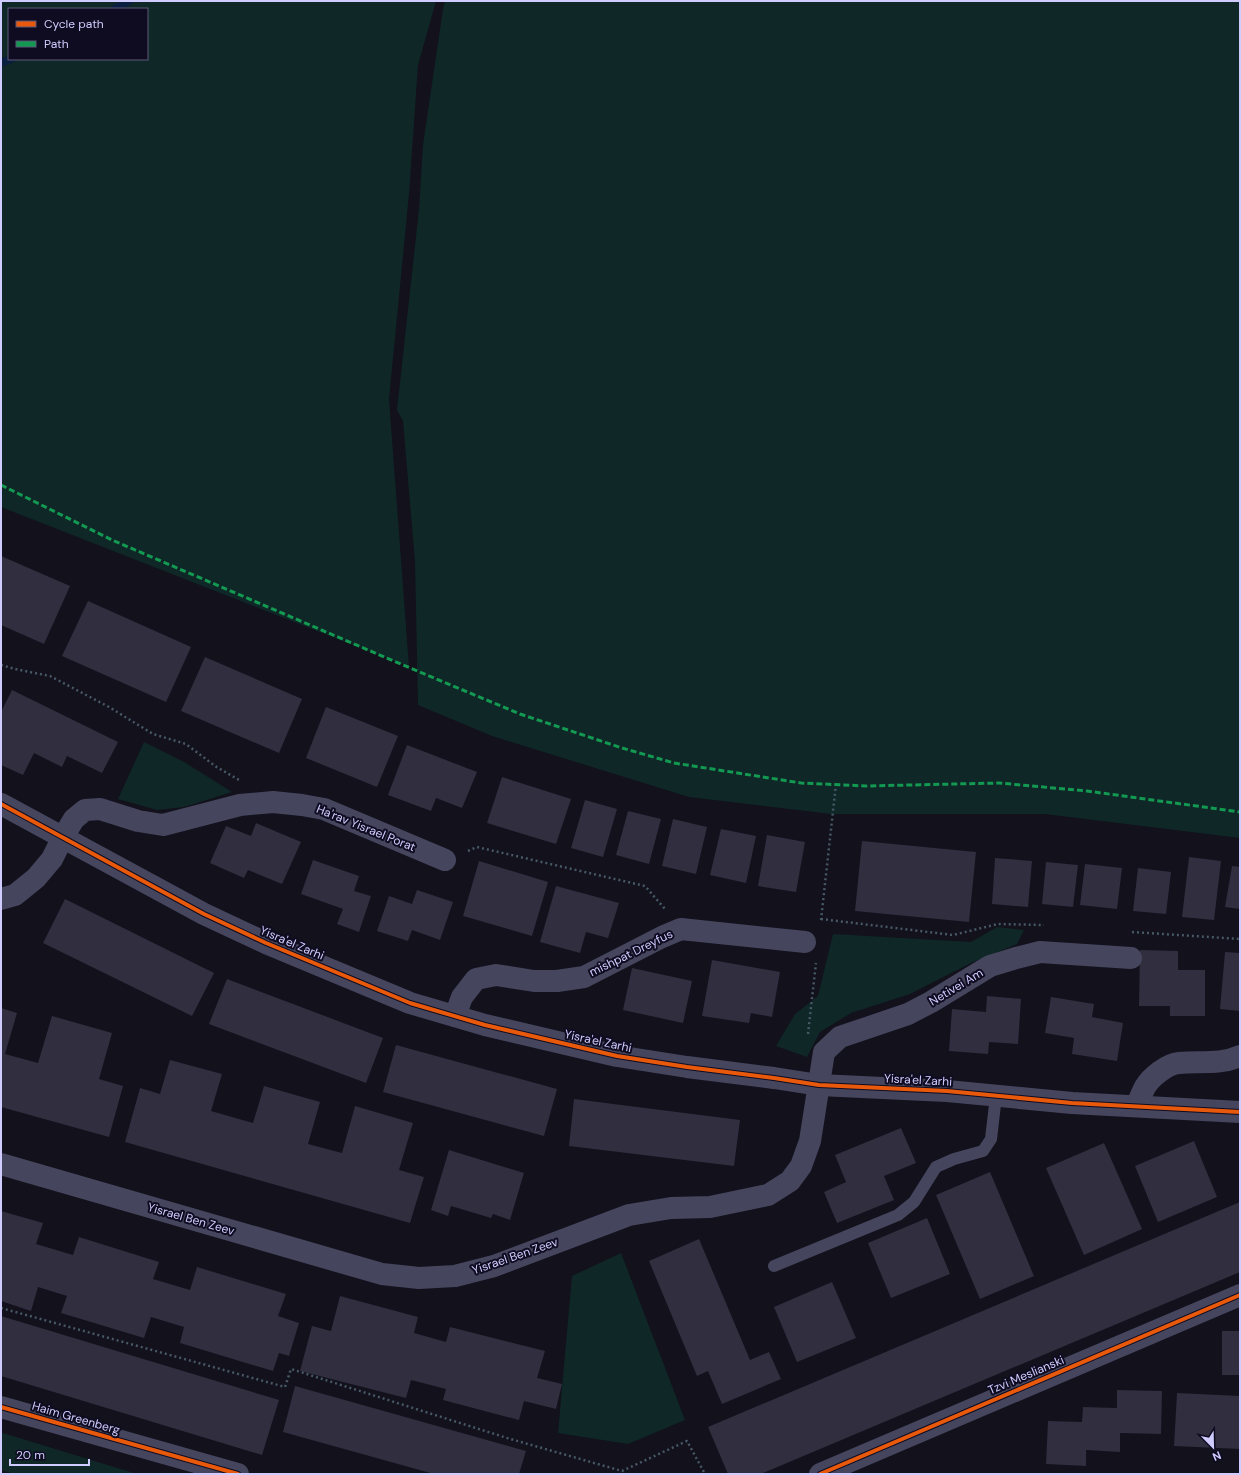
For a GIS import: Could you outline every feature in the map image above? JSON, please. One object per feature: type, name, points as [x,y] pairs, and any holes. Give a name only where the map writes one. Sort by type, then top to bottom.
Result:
[{"type":"street","name":"Ha'rav Yisrael Porat","points":[[1,899],[15,895],[36,878],[52,859],[74,819],[85,810],[100,809],[138,821],[163,825],[240,805],[273,802],[302,805],[324,809],[445,860]]},
{"type":"street","name":"Yisra'el Zarhi","points":[[1,804],[204,914],[266,944],[410,1003],[485,1025],[618,1056],[819,1085],[947,1091],[1072,1103],[1240,1112]]},
{"type":"street","name":"mishpat Dreyfus","points":[[455,1016],[462,997],[476,979],[496,975],[534,981],[558,981],[584,977],[662,937],[681,929],[805,942]]},
{"type":"street","name":"Netivei Am","points":[[819,1085],[824,1052],[840,1037],[908,1014],[931,1002],[990,966],[1040,952],[1131,958]]},
{"type":"street","points":[[1136,1106],[1146,1086],[1159,1072],[1178,1063],[1209,1063],[1234,1059],[1240,1056]]},
{"type":"street","name":"Yisrael Ben Zeev","points":[[1,1164],[382,1274],[419,1278],[455,1276],[494,1266],[629,1215],[671,1208],[710,1207],[768,1195],[790,1181],[801,1166],[810,1141],[819,1085]]},
{"type":"street","name":"Tzvi Meslianski","points":[[820,1474],[1240,1295]]},
{"type":"street","name":"Haim Greenberg","points":[[1,1407],[238,1474]]},
{"type":"lane","points":[[774,1266],[898,1215],[914,1202],[936,1166],[983,1151],[991,1139],[996,1096]]},
{"type":"path","points":[[1,665],[50,676],[109,707],[153,734],[186,744],[214,766],[244,783]]},
{"type":"path","points":[[445,860],[477,847],[645,886],[681,929]]},
{"type":"path","points":[[1,1308],[285,1387],[290,1369],[506,1438],[622,1471],[687,1441],[705,1474]]},
{"type":"green space","points":[[1,1],[436,1],[418,65],[409,194],[389,399],[409,667],[1,507]]},
{"type":"green space","points":[[445,1],[1240,1],[1240,838],[1045,814],[831,814],[689,797],[492,736],[418,705],[415,562],[403,421],[397,410],[419,209],[423,145]]},
{"type":"green space","points":[[144,742],[184,762],[232,792],[184,807],[157,810],[118,799]]},
{"type":"green space","points":[[997,927],[1024,930],[1017,944],[971,963],[910,994],[851,1013],[820,1032],[807,1057],[776,1046],[795,1014],[818,996],[833,934],[971,942]]},
{"type":"green space","points":[[621,1253],[685,1420],[628,1444],[558,1433],[572,1276]]},
{"type":"green space","points":[[1,1433],[137,1474],[14,1474],[1,1470]]},
{"type":"building","points":[[1,556],[70,586],[44,644],[1,625]]},
{"type":"building","points":[[88,601],[191,647],[166,702],[62,656]]},
{"type":"building","points":[[205,657],[302,699],[279,753],[181,711]]},
{"type":"building","points":[[12,690],[118,742],[102,773],[67,756],[62,767],[34,753],[23,775],[1,765],[1,712]]},
{"type":"building","points":[[326,707],[398,736],[377,787],[306,758]]},
{"type":"building","points":[[407,745],[477,772],[462,808],[436,798],[431,811],[388,795]]},
{"type":"building","points":[[502,777],[571,799],[556,844],[487,823]]},
{"type":"building","points":[[585,800],[617,809],[603,857],[571,848]]},
{"type":"building","points":[[628,811],[661,819],[649,864],[616,855]]},
{"type":"building","points":[[673,819],[707,827],[696,874],[662,866]]},
{"type":"building","points":[[256,823],[301,842],[282,884],[248,870],[244,878],[210,863],[226,826],[251,836]]},
{"type":"building","points":[[721,829],[756,836],[746,883],[710,875]]},
{"type":"building","points":[[767,835],[805,842],[796,892],[758,886]]},
{"type":"building","points":[[862,841],[976,852],[969,922],[855,911]]},
{"type":"building","points":[[1189,857],[1221,861],[1214,920],[1182,917]]},
{"type":"building","points":[[995,858],[1032,861],[1028,907],[992,904]]},
{"type":"building","points":[[313,860],[359,876],[354,891],[371,896],[359,932],[337,924],[343,909],[301,894]]},
{"type":"building","points":[[479,861],[548,882],[532,936],[463,916]]},
{"type":"building","points":[[1046,862],[1078,865],[1073,907],[1042,904]]},
{"type":"building","points":[[1085,864],[1122,868],[1117,909],[1080,905]]},
{"type":"building","points":[[1232,866],[1240,867],[1240,909],[1225,907]]},
{"type":"building","points":[[1138,868],[1171,872],[1166,914],[1133,911]]},
{"type":"building","points":[[556,886],[619,903],[608,938],[586,932],[580,953],[540,942]]},
{"type":"building","points":[[417,890],[453,902],[440,940],[412,930],[408,941],[377,931],[389,896],[412,904]]},
{"type":"building","points":[[65,899],[214,973],[192,1016],[43,943]]},
{"type":"building","points":[[1140,950],[1178,951],[1178,970],[1205,970],[1205,1016],[1170,1016],[1170,1006],[1139,1006]]},
{"type":"building","points":[[1225,952],[1240,953],[1240,1011],[1220,1009]]},
{"type":"building","points":[[712,960],[780,972],[772,1017],[751,1013],[749,1023],[702,1016]]},
{"type":"building","points":[[632,968],[692,981],[683,1023],[623,1010]]},
{"type":"building","points":[[227,979],[383,1038],[366,1083],[209,1024]]},
{"type":"building","points":[[987,996],[1021,999],[1018,1044],[989,1042],[988,1054],[949,1051],[952,1009],[986,1012]]},
{"type":"building","points":[[1051,997],[1094,1004],[1092,1017],[1123,1023],[1117,1061],[1072,1054],[1074,1038],[1045,1033]]},
{"type":"building","points":[[1,1008],[17,1013],[5,1054],[38,1063],[52,1016],[112,1033],[99,1079],[123,1086],[109,1137],[1,1107]]},
{"type":"building","points":[[396,1045],[557,1089],[544,1136],[383,1092]]},
{"type":"building","points":[[170,1060],[222,1074],[211,1111],[253,1123],[264,1086],[320,1102],[308,1144],[342,1153],[355,1106],[413,1123],[399,1170],[424,1177],[410,1223],[125,1142],[140,1088],[160,1094]]},
{"type":"building","points":[[574,1099],[740,1120],[734,1166],[569,1146]]},
{"type":"building","points":[[901,1128],[916,1163],[884,1176],[894,1200],[837,1223],[824,1192],[846,1182],[835,1155]]},
{"type":"building","points":[[1194,1141],[1217,1197],[1158,1222],[1135,1166]]},
{"type":"building","points":[[1104,1143],[1142,1229],[1084,1255],[1046,1168]]},
{"type":"building","points":[[449,1150],[524,1173],[510,1220],[493,1214],[491,1218],[451,1206],[448,1216],[431,1210]]},
{"type":"building","points":[[990,1172],[1034,1276],[980,1299],[936,1195]]},
{"type":"building","points":[[1240,1202],[1240,1272],[761,1474],[728,1474],[708,1427]]},
{"type":"building","points":[[1,1211],[43,1223],[36,1244],[73,1255],[79,1237],[159,1262],[153,1279],[190,1290],[197,1267],[286,1294],[278,1316],[299,1323],[289,1356],[279,1353],[273,1371],[180,1343],[184,1327],[151,1317],[144,1338],[61,1313],[67,1296],[38,1287],[31,1311],[1,1301]]},
{"type":"building","points":[[927,1218],[950,1274],[891,1298],[868,1243]]},
{"type":"building","points":[[699,1239],[750,1360],[769,1352],[781,1379],[722,1404],[708,1371],[697,1376],[649,1261]]},
{"type":"building","points":[[832,1282],[856,1338],[797,1362],[774,1307]]},
{"type":"building","points":[[340,1296],[418,1317],[414,1333],[446,1342],[450,1327],[545,1351],[537,1378],[562,1384],[556,1409],[524,1401],[519,1420],[443,1400],[446,1389],[411,1380],[406,1398],[300,1371],[312,1326],[331,1331]]},
{"type":"building","points":[[1,1316],[279,1400],[262,1455],[1,1376]]},
{"type":"building","points":[[1222,1331],[1240,1331],[1240,1375],[1222,1375]]},
{"type":"building","points":[[295,1386],[526,1451],[519,1474],[434,1474],[283,1432]]},
{"type":"building","points":[[1117,1390],[1162,1391],[1161,1434],[1120,1433],[1120,1452],[1086,1450],[1086,1466],[1046,1464],[1048,1421],[1082,1422],[1083,1407],[1117,1408]]},
{"type":"building","points":[[1177,1393],[1240,1396],[1240,1449],[1174,1446]]},
{"type":"waterway","points":[[117,8],[129,1]]},
{"type":"waterway","points":[[1,63],[8,60]]},
{"type":"marked path","points":[[1,485],[112,540],[520,714],[622,748],[674,763],[801,783],[866,786],[999,783],[1087,791],[1240,812]]},
{"type":"cycle path","points":[[1,804],[204,914],[266,943],[410,1003],[485,1025],[617,1056],[819,1085],[947,1091],[1072,1103],[1240,1112]]},
{"type":"cycle path","points":[[820,1474],[1240,1295]]},
{"type":"cycle path","points":[[1,1407],[238,1474]]}]
